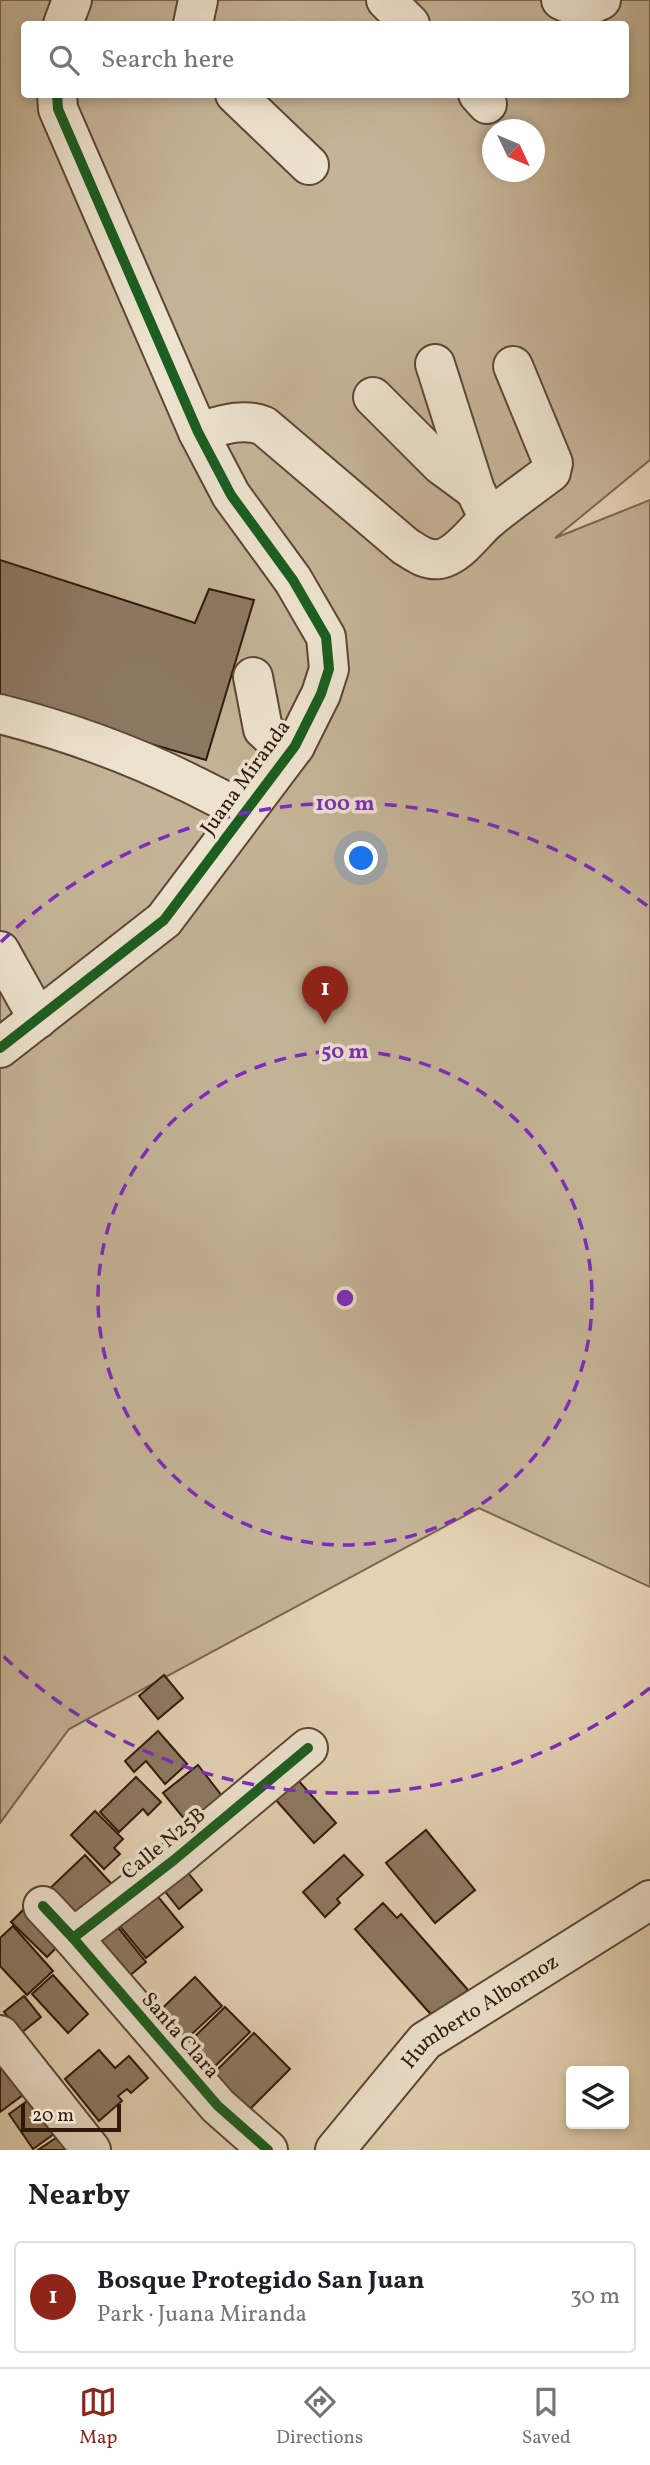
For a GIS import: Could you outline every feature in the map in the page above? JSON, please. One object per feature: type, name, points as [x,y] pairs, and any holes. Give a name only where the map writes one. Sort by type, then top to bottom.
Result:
[{"type":"street","points":[[65,21],[72,0]]},
{"type":"street","points":[[194,21],[198,0]]},
{"type":"street","points":[[386,0],[407,21]]},
{"type":"street","points":[[561,0],[575,8],[593,5],[601,0]]},
{"type":"street","name":"Juana Miranda","points":[[0,1048],[164,920],[295,746],[321,694],[329,669],[326,637],[293,580],[231,495],[198,432],[58,109],[57,98]]},
{"type":"street","points":[[239,98],[309,165]]},
{"type":"street","points":[[435,364],[482,504]]},
{"type":"street","points":[[198,432],[241,421],[264,426],[405,546],[430,559],[451,555],[482,504],[551,472],[553,463],[513,366]]},
{"type":"street","points":[[373,397],[482,504]]},
{"type":"street","points":[[253,677],[262,729],[274,739],[295,746]]},
{"type":"street","points":[[0,714],[125,756],[188,782],[207,794],[245,810]]},
{"type":"street","points":[[0,951],[38,1019]]},
{"type":"street","name":"Calle N25B","points":[[73,1938],[174,1860],[308,1748]]},
{"type":"street","name":"Humberto Albornoz","points":[[335,2150],[425,2041],[650,1900]]},
{"type":"street","points":[[43,1906],[73,1938]]},
{"type":"street","name":"Santa Clara","points":[[73,1938],[218,2106],[268,2150]]},
{"type":"street","points":[[0,2035],[91,2150]]},
{"type":"shaded area","points":[[0,0],[650,0],[650,460],[555,538],[650,500],[650,1587],[479,1508],[69,1729],[0,1823]]},
{"type":"building","points":[[0,560],[195,623],[209,589],[254,600],[206,760],[0,700]]},
{"type":"building","points":[[164,1675],[183,1698],[158,1719],[139,1696]]},
{"type":"building","points":[[158,1731],[187,1764],[165,1784],[146,1761],[134,1772],[125,1761]]},
{"type":"building","points":[[198,1765],[229,1805],[195,1832],[163,1793]]},
{"type":"building","points":[[136,1777],[161,1802],[148,1815],[143,1809],[119,1832],[100,1812]]},
{"type":"building","points":[[297,1779],[336,1823],[314,1843],[275,1799]]},
{"type":"building","points":[[95,1811],[123,1839],[114,1848],[120,1854],[104,1869],[71,1835]]},
{"type":"building","points":[[426,1830],[475,1890],[435,1923],[386,1863]]},
{"type":"building","points":[[85,1855],[118,1891],[74,1931],[42,1896]]},
{"type":"building","points":[[344,1855],[363,1875],[337,1899],[340,1903],[325,1917],[303,1892]]},
{"type":"building","points":[[182,1865],[202,1890],[179,1909],[159,1884]]},
{"type":"building","points":[[150,1887],[183,1927],[146,1958],[113,1918]]},
{"type":"building","points":[[30,1903],[66,1938],[47,1957],[11,1922]]},
{"type":"building","points":[[383,1903],[397,1918],[401,1914],[468,1990],[435,2019],[355,1929]]},
{"type":"building","points":[[111,1919],[146,1962],[117,1986],[82,1942]]},
{"type":"building","points":[[13,1926],[53,1971],[27,1995],[0,1966],[0,1938]]},
{"type":"building","points":[[53,1975],[88,2014],[68,2033],[32,1994]]},
{"type":"building","points":[[195,1977],[222,2006],[179,2046],[152,2018]]},
{"type":"building","points":[[24,1996],[41,2017],[21,2033],[4,2012]]},
{"type":"building","points":[[225,2007],[250,2032],[208,2073],[184,2047]]},
{"type":"building","points":[[254,2033],[290,2069],[247,2112],[211,2076]]},
{"type":"building","points":[[99,2050],[115,2068],[129,2056],[148,2078],[131,2093],[127,2089],[118,2096],[122,2101],[99,2121],[65,2079]]},
{"type":"building","points":[[0,2055],[27,2092],[0,2112]]},
{"type":"building","points":[[40,2092],[65,2126],[33,2149],[9,2114]]},
{"type":"building","points":[[65,2132],[77,2150],[38,2150]]},
{"type":"cycle path","points":[[0,1048],[164,920],[295,746],[321,694],[329,669],[326,637],[293,580],[231,495],[198,432],[58,109],[57,98]]},
{"type":"cycle path","points":[[43,1906],[73,1938],[174,1860],[308,1748]]},
{"type":"cycle path","points":[[73,1938],[218,2106],[268,2150]]},
{"type":"place","name":"Bosque Protegido San Juan","points":[[325,1024]]}]
